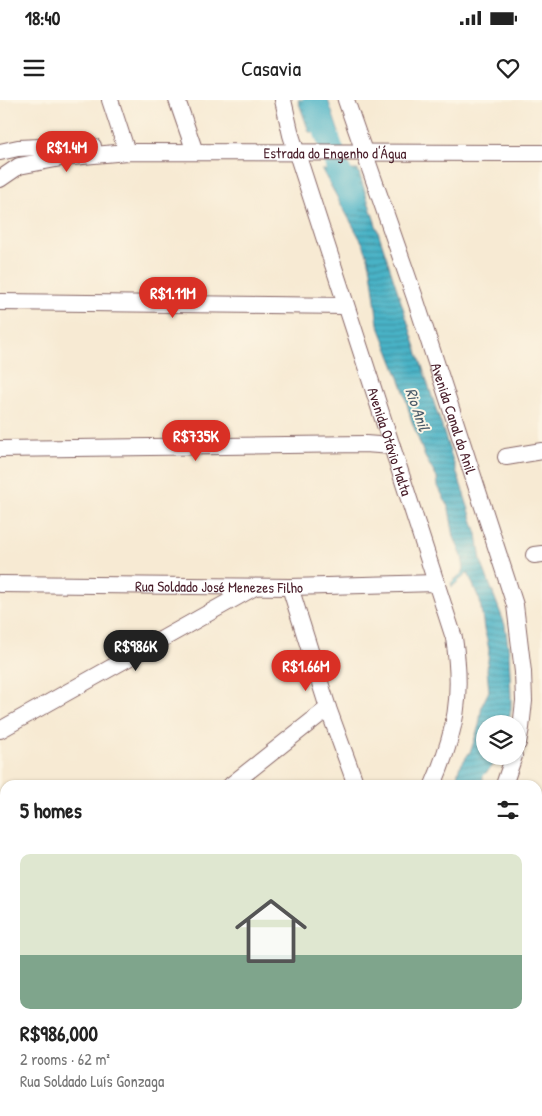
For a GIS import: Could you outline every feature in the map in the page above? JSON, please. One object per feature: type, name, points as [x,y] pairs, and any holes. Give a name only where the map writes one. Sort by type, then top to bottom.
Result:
[{"type":"street","points":[[110,100],[127,152]]},
{"type":"street","points":[[177,100],[195,152]]},
{"type":"street","name":"Avenida Otávio Malta","points":[[283,100],[291,135],[301,151],[346,306],[454,638],[459,667],[458,699],[454,724],[445,756],[435,780]]},
{"type":"street","name":"Avenida Canal do Anil","points":[[346,100],[359,152],[414,295],[515,606],[523,672],[522,715]]},
{"type":"street","name":"Estrada do Engenho d'Água","points":[[0,152],[18,148],[86,144],[127,152]]},
{"type":"street","name":"Estrada do Engenho d'Água","points":[[0,179],[19,166],[61,158],[127,152],[542,153]]},
{"type":"street","points":[[0,302],[346,306]]},
{"type":"street","points":[[0,448],[365,444],[392,446]]},
{"type":"street","points":[[506,457],[542,451]]},
{"type":"street","name":"Rua Soldado José Menezes Filho","points":[[0,584],[290,587],[437,583]]},
{"type":"street","points":[[0,730],[256,586]]},
{"type":"street","points":[[290,587],[328,708],[354,780]]},
{"type":"street","points":[[237,780],[328,708]]},
{"type":"street","points":[[506,780],[511,765]]},
{"type":"water","points":[[298,100],[328,100],[339,133],[309,132]]},
{"type":"water","points":[[322,170],[358,170],[477,534],[481,561],[505,625],[509,652],[510,715],[480,715],[482,705],[489,691],[487,670],[489,650],[480,601],[468,573],[452,587],[451,583],[464,569],[462,557],[454,537],[449,509],[438,486],[437,478],[425,457],[411,419],[403,388],[378,324],[368,257],[363,244]]},
{"type":"water","points":[[476,734],[476,765],[494,765],[483,776],[483,780],[456,780],[459,768],[471,750]]},
{"type":"waterway","name":"Rio Anil","points":[[315,100],[339,171],[353,200]]}]
